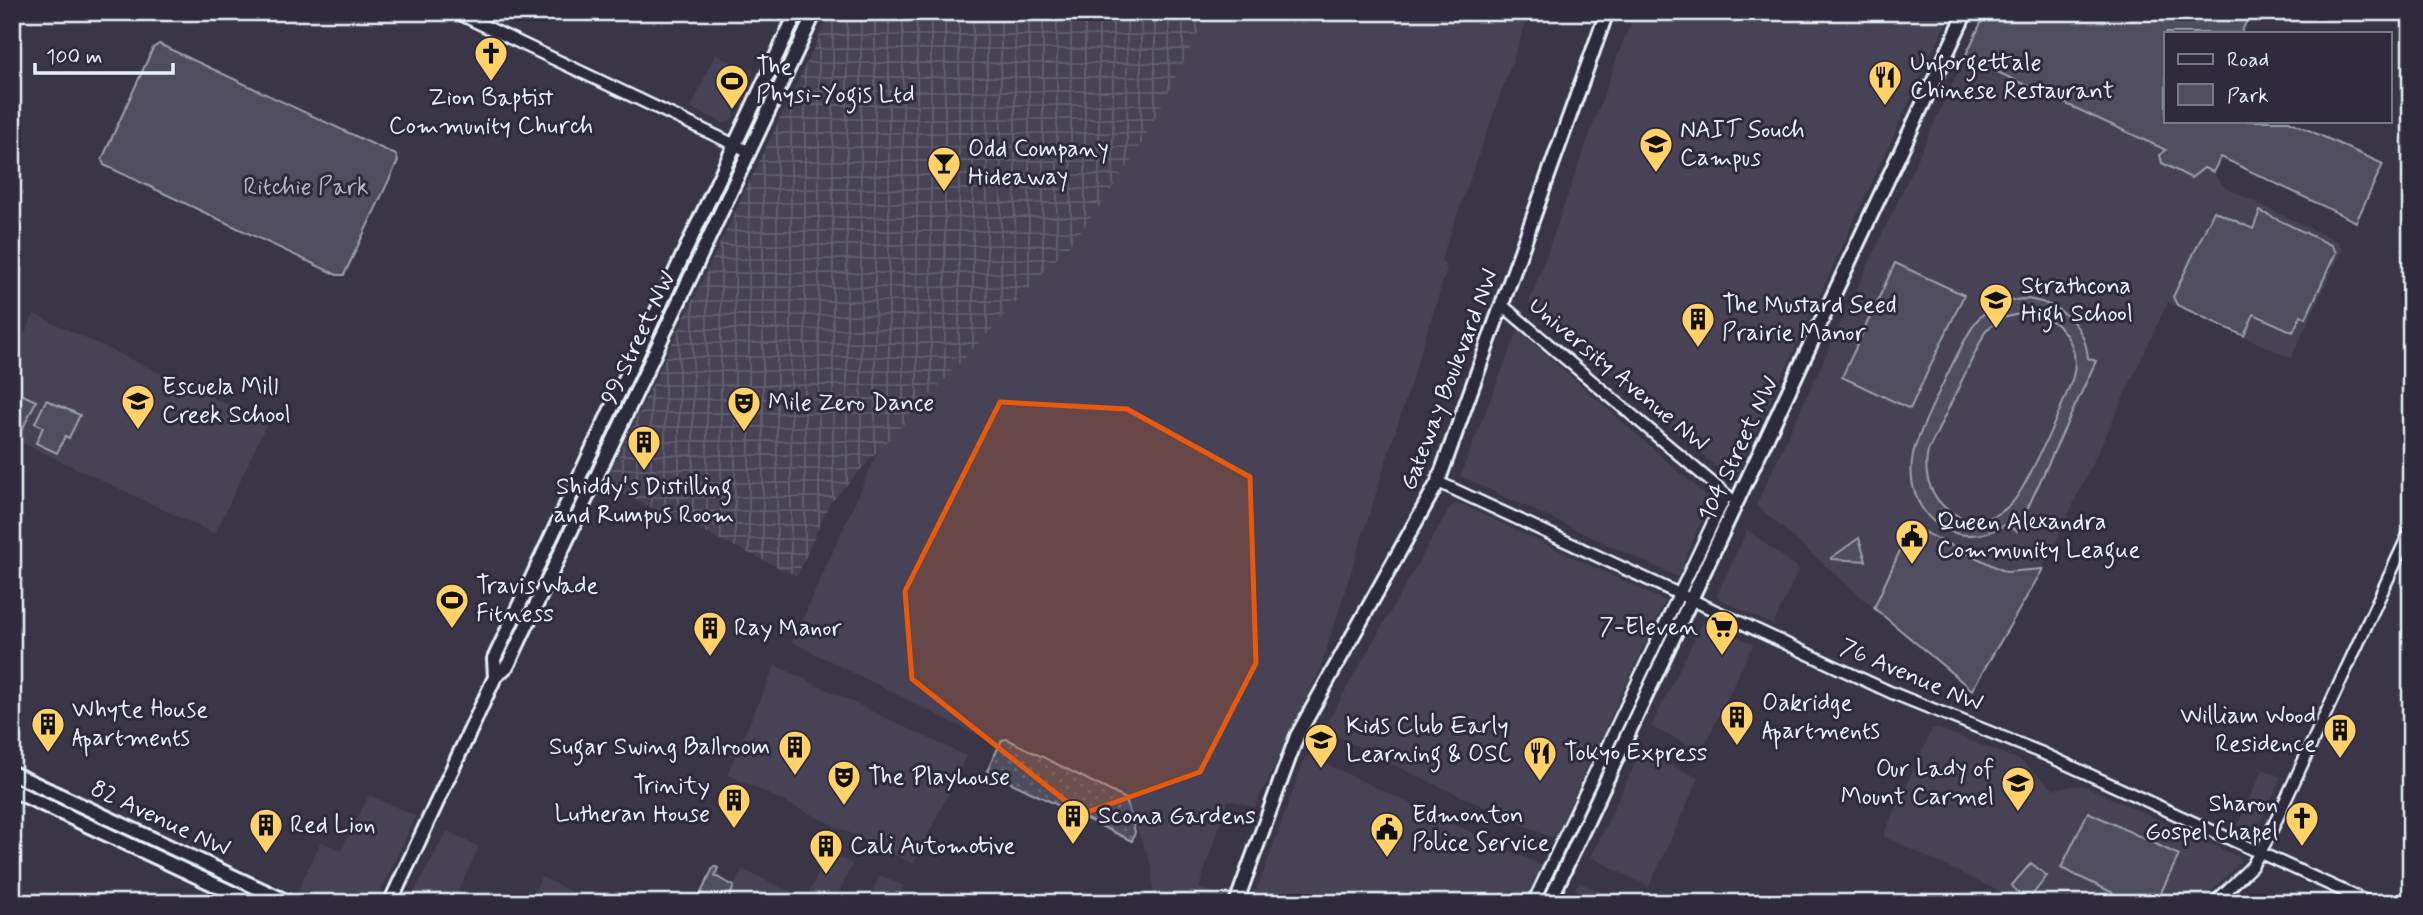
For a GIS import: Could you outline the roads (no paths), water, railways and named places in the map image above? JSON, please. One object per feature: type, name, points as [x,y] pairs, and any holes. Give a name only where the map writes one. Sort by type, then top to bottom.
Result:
[{"type":"main road","name":"99 Street NW","points":[[495,677],[494,659],[797,12]]},
{"type":"main road","name":"99 Street NW","points":[[390,903],[495,677],[508,665],[815,12]]},
{"type":"main road","name":"Gateway Boulevard NW","points":[[1236,903],[1297,736],[1438,482],[1607,12]]},
{"type":"main road","name":"104 Street NW","points":[[1549,903],[1966,12]]},
{"type":"main road","name":"82 Avenue NW","points":[[12,773],[290,903]]},
{"type":"main road","name":"82 Avenue NW","points":[[12,790],[254,903]]},
{"type":"street","points":[[455,12],[750,152]]},
{"type":"street","name":"University Avenue NW","points":[[1502,305],[1737,505]]},
{"type":"street","name":"76 Avenue NW","points":[[1438,482],[1890,692],[2042,753],[2370,903]]},
{"type":"street","name":"104 Street NW","points":[[1533,903],[1726,495]]},
{"type":"street","points":[[2214,903],[2252,866],[2260,853],[2411,529]]},
{"type":"place","name":"Zion Baptist Community Church","points":[[491,83]]},
{"type":"place","name":"Unforgettale Chinese Restaurant","points":[[1885,107]]},
{"type":"place","name":"The Physi-Yogis Ltd","points":[[732,111]]},
{"type":"place","name":"NAIT Souch Campus","points":[[1656,174]]},
{"type":"place","name":"Odd Company Hideaway","points":[[944,193]]},
{"type":"place","name":"Strathcona High School","points":[[1996,330]]},
{"type":"place","name":"The Mustard Seed Prairie Manor","points":[[1698,349]]},
{"type":"place","name":"Escuela Mill Creek School","points":[[138,431]]},
{"type":"place","name":"Mile Zero Dance","points":[[744,433]]},
{"type":"place","name":"Shiddy's Distilling and Rumpus Room","points":[[644,472]]},
{"type":"place","name":"Queen Alexandra Community League","points":[[1912,566]]},
{"type":"place","name":"Travis Wade Fitness","points":[[452,630]]},
{"type":"place","name":"7-Eleven","points":[[1722,657]]},
{"type":"place","name":"Ray Manor","points":[[710,658]]},
{"type":"place","name":"Oakridge Apartments","points":[[1737,747]]},
{"type":"place","name":"Whyte House Apartments","points":[[48,754]]},
{"type":"place","name":"William Wood Residence","points":[[2340,760]]},
{"type":"place","name":"Kids Club Early Learning & OSC","points":[[1321,770]]},
{"type":"place","name":"Sugar Swing Ballroom","points":[[795,777]]},
{"type":"place","name":"Tokyo Express","points":[[1540,783]]},
{"type":"place","name":"The Playhouse","points":[[844,807]]},
{"type":"place","name":"Our Lady of Mount Carmel","points":[[2018,813]]},
{"type":"place","name":"Trinity Lutheran House","points":[[734,830]]},
{"type":"place","name":"Scona Gardens","points":[[1073,846]]},
{"type":"place","name":"Sharon Gospel Chapel","points":[[2302,848]]},
{"type":"place","name":"Red Lion","points":[[266,855]]},
{"type":"place","name":"Edmonton Police Service","points":[[1387,859]]},
{"type":"place","name":"Cali Automotive","points":[[826,876]]},
{"type":"park label","name":"Ritchie Park","points":[[306,187]]}]
